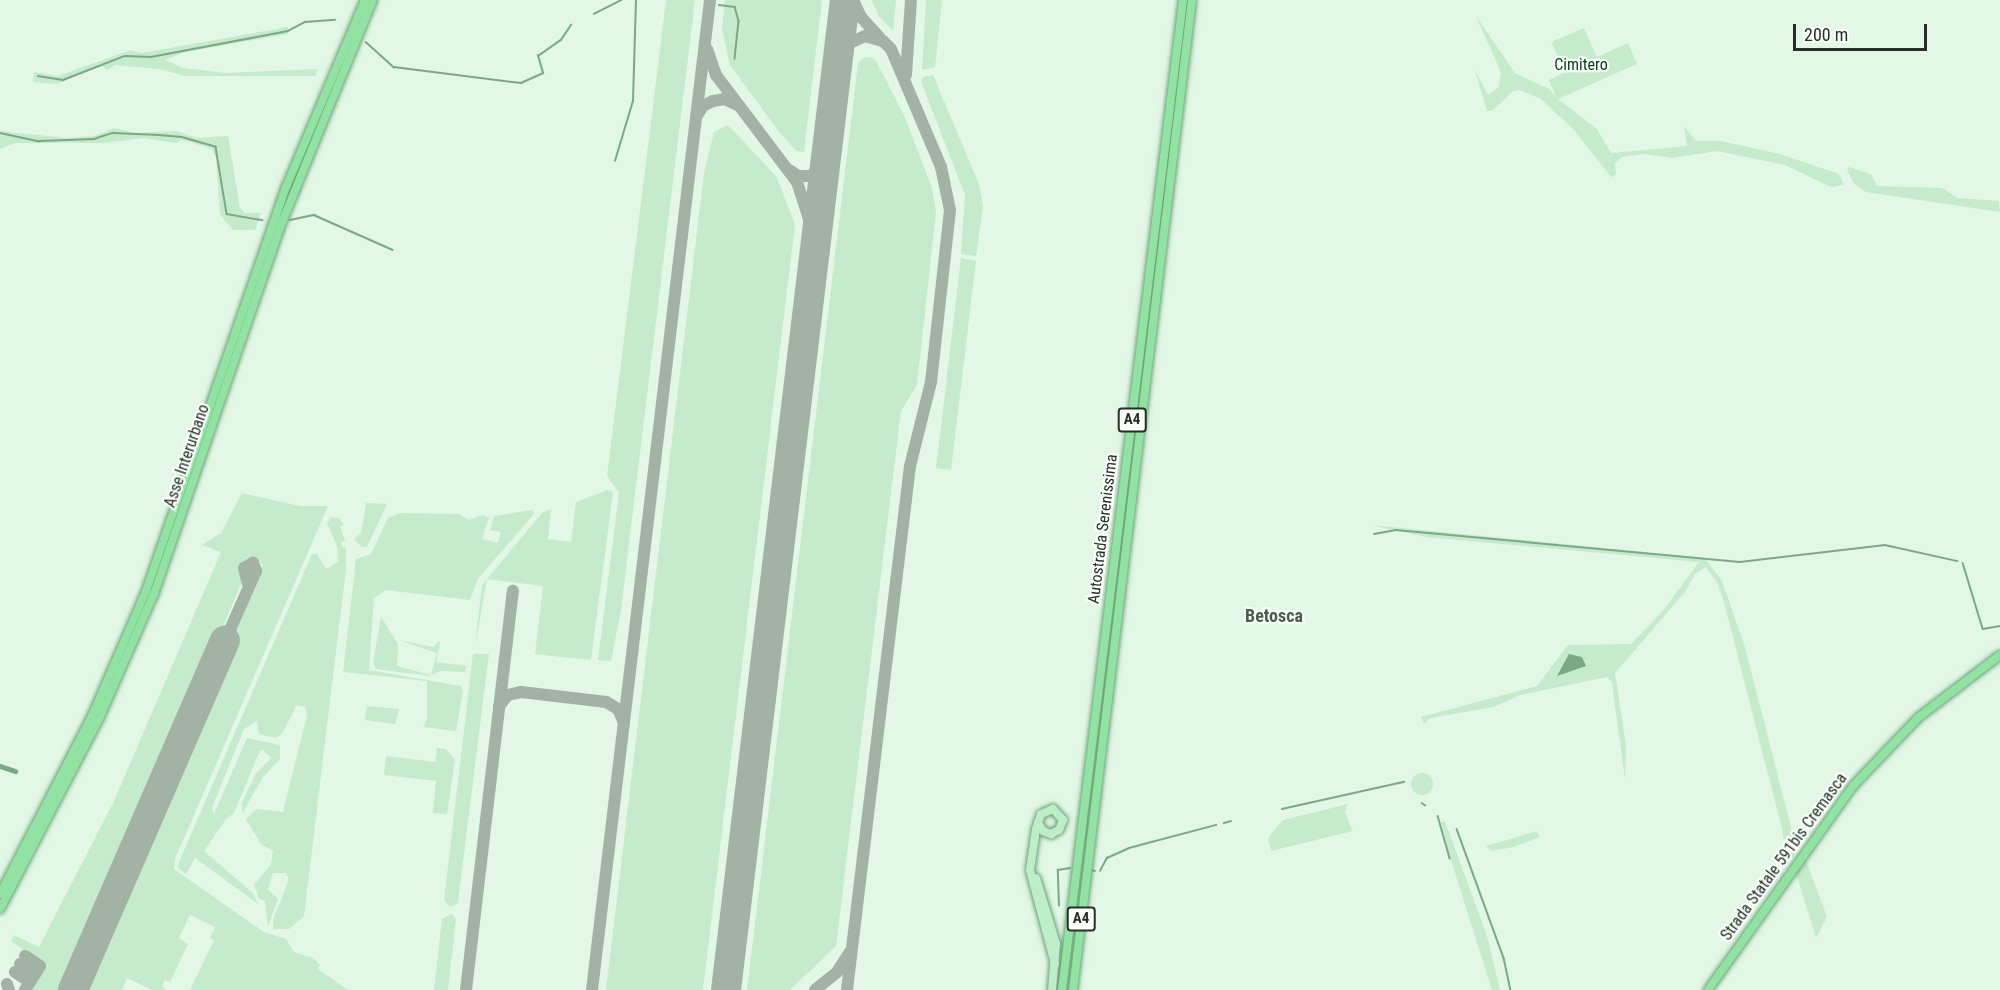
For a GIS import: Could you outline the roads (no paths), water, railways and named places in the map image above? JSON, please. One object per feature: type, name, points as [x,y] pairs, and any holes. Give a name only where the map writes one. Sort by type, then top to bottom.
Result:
[{"type":"highway","name":"Asse Interurbano","points":[[0,894],[92,716],[146,591],[286,187],[364,0]]},
{"type":"highway","name":"Asse Interurbano","points":[[0,909],[99,719],[150,604],[283,220],[374,0]]},
{"type":"highway","name":"Autostrada Serenissima","points":[[1062,990],[1183,0]]},
{"type":"highway","name":"Autostrada Serenissima","points":[[1073,990],[1192,0]]},
{"type":"highway","name":"Strada Statale 591bis Cremasca","points":[[1708,990],[1852,786],[1919,717],[1999,655]]},
{"type":"main road","points":[[1052,990],[1055,964],[1055,936],[1034,869],[1038,843],[1049,834],[1061,829],[1060,814],[1046,810],[1038,823],[1030,870],[1055,964]]},
{"type":"main road","points":[[1038,823],[1049,834]]},
{"type":"waterway","points":[[594,14],[622,0]]},
{"type":"waterway","points":[[615,161],[633,101],[636,0]]},
{"type":"waterway","points":[[719,5],[735,7],[739,21],[735,59]]},
{"type":"waterway","points":[[38,76],[63,80],[125,56],[151,57],[288,31],[305,22],[335,20]]},
{"type":"waterway","points":[[366,42],[394,67],[521,83],[543,73],[538,56],[561,40],[571,25]]},
{"type":"waterway","points":[[0,133],[39,141],[94,139],[113,133],[159,135],[182,137],[216,147],[227,214],[262,220]]},
{"type":"waterway","points":[[290,220],[314,215],[393,250]]},
{"type":"waterway","points":[[1374,534],[1396,530],[1740,562],[1885,545],[1957,561]]},
{"type":"waterway","points":[[1963,563],[1983,629],[2000,626]]},
{"type":"waterway","points":[[0,766],[15,771]]},
{"type":"waterway","points":[[1282,809],[1404,782]]},
{"type":"waterway","points":[[1438,816],[1450,858]]},
{"type":"waterway","points":[[1224,823],[1231,821]]},
{"type":"waterway","points":[[1100,871],[1107,858],[1129,848],[1216,825]]},
{"type":"waterway","points":[[1457,829],[1504,958],[1511,990]]},
{"type":"waterway","points":[[1059,906],[1058,870],[1070,868]]},
{"type":"district","name":"Betosca","points":[[1274,616]]},
{"type":"park label","name":"Cimitero","points":[[1581,65]]}]
